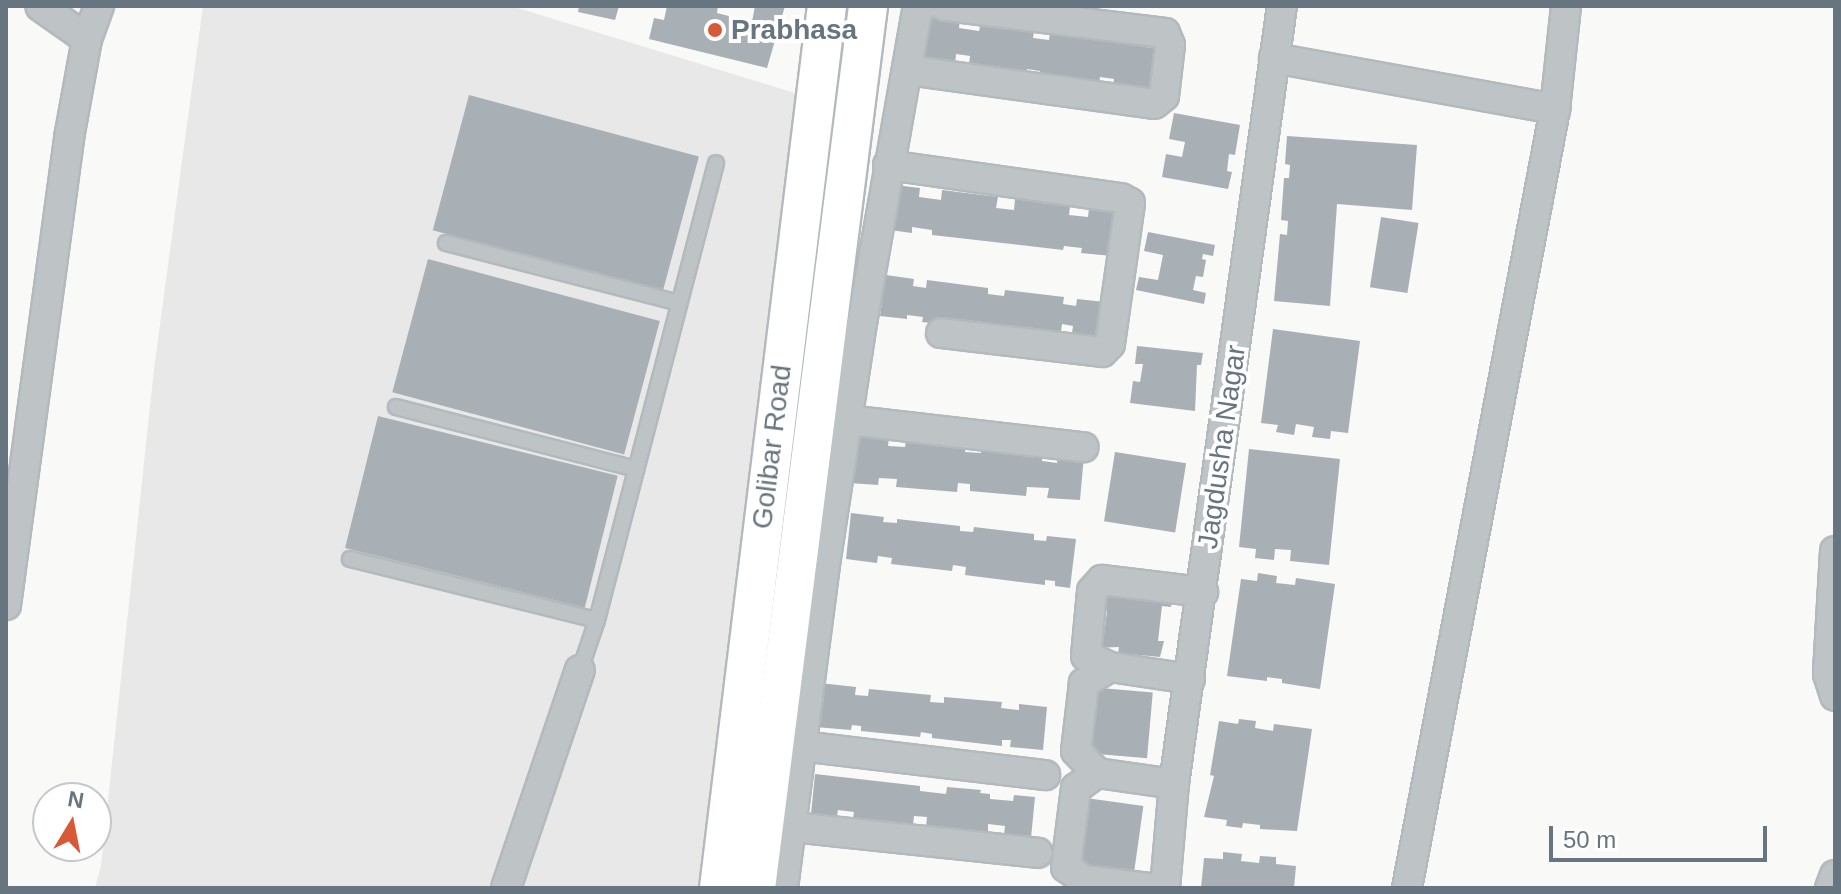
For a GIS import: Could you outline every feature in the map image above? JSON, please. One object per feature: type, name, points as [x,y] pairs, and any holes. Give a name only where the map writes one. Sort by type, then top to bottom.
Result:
[{"type":"street","points":[[40,6],[87,39]]},
{"type":"street","points":[[6,605],[69,138],[87,39],[99,6]]},
{"type":"street","name":"Golibar Road","points":[[719,888],[761,823],[827,6]]},
{"type":"street","points":[[756,888],[761,823],[868,6]]},
{"type":"street","points":[[783,888],[761,823],[801,746],[888,165],[917,12],[923,6]]},
{"type":"street","points":[[907,70],[1154,104],[1164,96],[1170,45],[1165,33],[945,6]]},
{"type":"street","name":"Jagdusha Nagar","points":[[1165,888],[1174,784],[1282,6]]},
{"type":"street","points":[[1407,888],[1555,109],[1566,6]]},
{"type":"street","points":[[1274,58],[1555,109]]},
{"type":"street","points":[[888,165],[1121,198],[1130,203],[1110,344],[1102,352],[941,333]]},
{"type":"street","points":[[848,420],[1083,447]]},
{"type":"street","points":[[1835,551],[1828,674],[1835,696]]},
{"type":"street","points":[[1190,679],[1110,667],[1086,656],[1092,591],[1102,580],[1203,592]]},
{"type":"street","points":[[1110,667],[1084,683],[1076,751],[1097,773],[1174,784]]},
{"type":"street","points":[[506,888],[580,670]]},
{"type":"street","points":[[801,746],[1045,775]]},
{"type":"street","points":[[1097,773],[1076,788],[1066,867],[1080,884],[1150,888]]},
{"type":"street","points":[[761,823],[1038,853]]},
{"type":"street","points":[[1830,888],[1835,875]]},
{"type":"lane","points":[[580,670],[597,620],[716,163]]},
{"type":"lane","points":[[446,243],[679,303]]},
{"type":"lane","points":[[396,407],[636,469]]},
{"type":"lane","points":[[350,559],[597,620]]},
{"type":"shaded area","points":[[203,6],[511,6],[798,94],[702,888],[95,888],[101,862],[112,862],[110,782],[154,369]]},
{"type":"building","points":[[579,6],[619,6],[615,20],[578,12]]},
{"type":"building","name":"Prabhasa","points":[[667,6],[718,6],[717,13],[752,22],[755,6],[785,6],[767,68],[649,39],[654,18],[664,20]]},
{"type":"building","points":[[928,15],[960,20],[959,28],[979,31],[981,23],[1034,31],[1033,38],[1049,40],[1050,33],[1159,49],[1153,94],[1113,88],[1114,79],[1100,77],[1099,86],[1039,77],[1040,71],[1027,69],[1026,75],[1004,72],[1004,69],[969,64],[970,56],[956,54],[955,65],[921,60]]},
{"type":"building","points":[[469,95],[699,157],[663,292],[433,230]]},
{"type":"building","points":[[1174,113],[1240,125],[1235,155],[1229,154],[1227,171],[1232,172],[1228,189],[1162,177],[1166,154],[1182,157],[1185,142],[1169,139]]},
{"type":"building","points":[[1287,136],[1417,145],[1412,210],[1337,204],[1330,306],[1274,301],[1280,234],[1287,235],[1288,221],[1281,220],[1284,178],[1289,178],[1290,165],[1285,164]]},
{"type":"building","points":[[895,185],[920,188],[919,197],[941,200],[942,190],[998,197],[996,208],[1014,210],[1015,199],[1070,206],[1069,215],[1088,217],[1089,208],[1117,211],[1112,256],[1081,253],[1082,248],[1064,246],[1063,250],[932,235],[932,230],[912,227],[912,233],[890,230]]},
{"type":"building","points":[[1381,217],[1419,223],[1407,293],[1370,287]]},
{"type":"building","points":[[1148,232],[1215,245],[1213,256],[1203,254],[1202,259],[1206,260],[1203,277],[1196,276],[1193,290],[1206,293],[1204,304],[1136,290],[1139,277],[1158,280],[1163,255],[1144,251]]},
{"type":"building","points":[[428,259],[660,321],[624,454],[392,392]]},
{"type":"building","points":[[886,275],[914,279],[913,286],[926,288],[927,280],[988,288],[988,294],[1004,296],[1005,290],[1064,297],[1063,304],[1076,306],[1077,299],[1105,302],[1100,344],[1071,340],[1073,326],[1062,324],[1060,339],[996,331],[997,325],[983,323],[983,329],[922,322],[923,317],[880,316]]},
{"type":"building","points":[[1273,329],[1360,341],[1348,433],[1331,431],[1330,439],[1312,437],[1314,427],[1296,424],[1294,435],[1276,432],[1278,425],[1261,423]]},
{"type":"building","points":[[1137,346],[1203,353],[1201,365],[1197,365],[1195,411],[1130,403],[1133,381],[1140,382],[1143,364],[1135,364]]},
{"type":"building","points":[[378,416],[618,476],[585,608],[345,548]]},
{"type":"building","points":[[853,435],[889,438],[888,446],[905,447],[906,440],[966,445],[965,452],[981,453],[981,446],[1042,452],[1042,461],[1057,463],[1058,453],[1084,455],[1080,500],[1047,498],[1049,488],[1027,487],[1026,496],[970,491],[970,484],[958,483],[957,492],[896,487],[897,479],[879,478],[878,485],[849,483]]},
{"type":"building","points":[[1249,449],[1340,459],[1329,565],[1290,561],[1291,550],[1275,549],[1274,560],[1255,558],[1256,549],[1239,547]]},
{"type":"building","points":[[1115,452],[1186,463],[1175,532],[1104,521]]},
{"type":"building","points":[[851,513],[884,517],[883,522],[897,523],[897,519],[960,526],[960,531],[973,532],[974,527],[1034,534],[1034,540],[1046,541],[1047,536],[1076,539],[1070,588],[1055,586],[1055,581],[1045,580],[1045,585],[965,575],[966,567],[953,565],[952,571],[891,564],[892,558],[878,556],[877,563],[846,559]]},
{"type":"building","points":[[1258,573],[1277,576],[1276,583],[1295,585],[1296,578],[1335,584],[1320,689],[1282,683],[1282,679],[1267,677],[1267,681],[1227,676],[1241,579],[1257,581]]},
{"type":"building","points":[[1099,590],[1172,598],[1171,607],[1162,606],[1158,641],[1164,641],[1160,657],[1118,653],[1119,647],[1093,648],[1095,634],[1104,635],[1107,611],[1097,609]]},
{"type":"building","points":[[820,683],[856,687],[855,695],[868,696],[869,689],[931,695],[930,702],[944,703],[944,697],[1002,702],[1001,708],[1019,710],[1019,704],[1047,707],[1043,750],[1010,747],[1011,740],[1002,740],[1002,746],[932,738],[932,734],[921,732],[920,737],[861,731],[861,726],[852,725],[851,730],[815,727]]},
{"type":"building","points":[[1089,687],[1153,693],[1147,758],[1083,753]]},
{"type":"building","points":[[1239,719],[1256,721],[1255,728],[1273,731],[1274,724],[1312,729],[1297,831],[1260,829],[1260,825],[1243,823],[1242,828],[1226,826],[1227,820],[1204,817],[1214,776],[1210,775],[1219,721],[1238,724]]},
{"type":"building","points":[[815,774],[920,786],[920,791],[946,794],[947,787],[981,790],[980,793],[990,794],[990,799],[1013,801],[1014,795],[1035,797],[1031,838],[1004,835],[1005,826],[988,824],[988,834],[926,827],[927,817],[914,816],[913,825],[853,818],[854,812],[838,810],[837,816],[811,814]]},
{"type":"building","points":[[1079,797],[1143,806],[1134,873],[1070,864]]},
{"type":"building","points":[[1223,852],[1242,854],[1241,861],[1259,863],[1260,856],[1276,857],[1276,864],[1296,866],[1294,888],[1201,888],[1204,858],[1223,859]]},
{"type":"place","name":"Prabhasa","points":[[715,30]]}]
